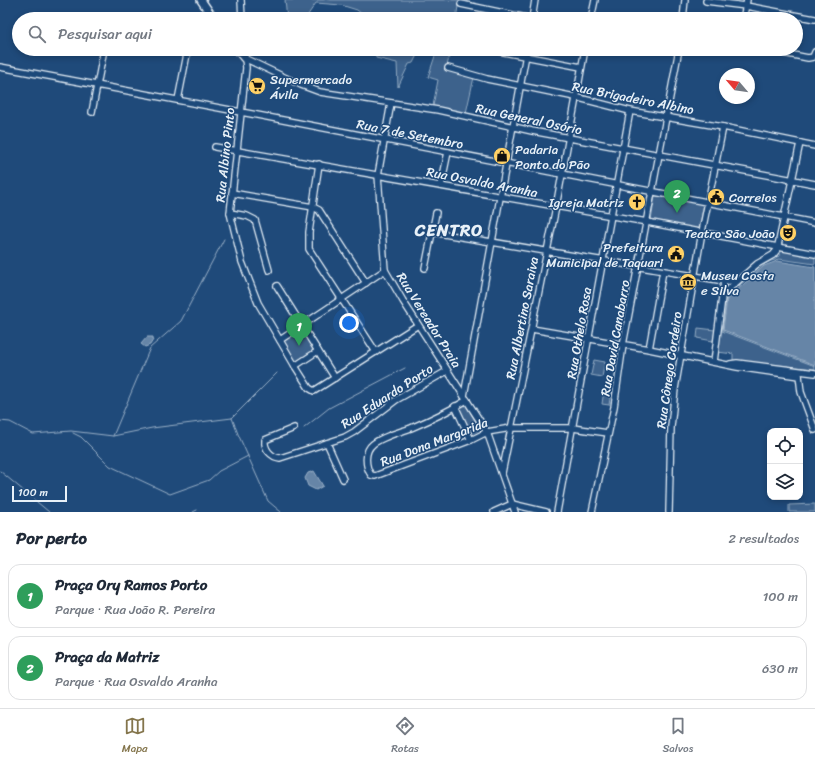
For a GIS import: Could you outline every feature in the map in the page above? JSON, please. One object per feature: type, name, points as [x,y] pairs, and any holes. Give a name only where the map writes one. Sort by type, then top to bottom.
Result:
[{"type":"main road","points":[[200,0],[209,12]]},
{"type":"main road","points":[[205,0],[210,12]]},
{"type":"street","points":[[241,0],[242,12]]},
{"type":"street","points":[[533,12],[535,0]]},
{"type":"street","points":[[592,12],[595,0]]},
{"type":"street","points":[[684,12],[685,0]]},
{"type":"street","points":[[706,1],[747,3],[785,12]]},
{"type":"street","points":[[461,4],[499,12]]},
{"type":"street","points":[[803,16],[815,19]]},
{"type":"street","points":[[803,53],[814,54]]},
{"type":"street","points":[[92,112],[103,56]]},
{"type":"street","points":[[178,100],[187,56]]},
{"type":"street","points":[[520,56],[581,67]]},
{"type":"street","name":"Rua Albertino Saraiva","points":[[502,474],[556,207],[583,56]]},
{"type":"street","name":"Rua David Canabarro","points":[[592,512],[678,56]]},
{"type":"street","points":[[471,440],[455,406],[465,398],[514,127],[525,57]]},
{"type":"street","name":"Rua General Osório","points":[[244,58],[311,89],[438,110],[623,149],[815,184]]},
{"type":"street","name":"Rua Albino Pinto","points":[[244,58],[246,68],[230,213],[242,262],[258,304],[309,388],[314,392],[335,378]]},
{"type":"street","name":"Rua 7 de Setembro","points":[[0,68],[178,100],[815,223]]},
{"type":"street","name":"Rua Brigadeiro Albino","points":[[448,68],[630,111],[666,116],[815,146]]},
{"type":"street","name":"Rua Vereador Praia","points":[[391,103],[378,175],[385,270],[418,325],[487,432],[515,512]]},
{"type":"street","name":"Rua Othelo Rosa","points":[[557,512],[630,111]]},
{"type":"street","name":"Rua Cônego Cordeiro","points":[[669,512],[671,427],[681,355],[702,232],[724,127]]},
{"type":"street","points":[[722,295],[757,264],[773,255],[778,246],[800,143]]},
{"type":"street","name":"Rua Osvaldo Aranha","points":[[215,147],[319,164],[611,217],[647,222],[815,254]]},
{"type":"street","points":[[441,186],[448,152]]},
{"type":"street","points":[[319,164],[308,248],[376,352]]},
{"type":"street","points":[[232,193],[313,207],[323,215],[366,283]]},
{"type":"street","points":[[230,213],[248,216],[256,220],[269,270]]},
{"type":"street","points":[[425,268],[436,213]]},
{"type":"street","points":[[432,232],[493,241],[638,268],[737,282]]},
{"type":"street","points":[[280,340],[385,270]]},
{"type":"street","points":[[648,349],[663,271]]},
{"type":"street","points":[[714,362],[724,281]]},
{"type":"street","points":[[277,286],[335,378],[418,325]]},
{"type":"street","points":[[532,328],[725,364],[799,373],[815,373]]},
{"type":"street","points":[[295,366],[318,352]]},
{"type":"street","name":"Rua Eduardo Porto","points":[[294,428],[265,440],[265,444],[273,456],[280,458],[327,443],[354,432],[396,400],[447,371]]},
{"type":"street","points":[[799,373],[801,392],[813,416],[815,430]]},
{"type":"street","name":"Rua Dona Margarida","points":[[455,406],[424,423],[376,442],[370,448],[366,460],[369,473],[373,477],[471,440],[487,432],[511,428],[572,428],[608,433]]},
{"type":"street","points":[[327,443],[343,479]]},
{"type":"street","points":[[494,512],[512,504],[546,512]]},
{"type":"shaded area","points":[[285,0],[459,0],[457,12],[360,12],[341,5],[316,3],[310,12],[286,12]]},
{"type":"shaded area","points":[[376,56],[416,56],[413,63],[409,64],[398,87],[397,63],[376,58]]},
{"type":"shaded area","points":[[435,56],[449,56],[446,70],[474,77],[466,113],[433,106],[438,80],[428,77]]},
{"type":"shaded area","points":[[655,196],[704,204],[699,229],[651,221]]},
{"type":"shaded area","points":[[781,250],[815,255],[815,264],[779,259],[765,264],[727,296],[722,331],[815,366],[815,369],[733,360],[733,354],[718,352],[723,300],[732,287],[740,280],[756,267],[780,256]]},
{"type":"shaded area","points":[[777,261],[815,267],[815,365],[723,330],[727,299],[764,266]]},
{"type":"shaded area","points":[[698,328],[715,330],[713,341],[697,338]]},
{"type":"shaded area","points":[[302,330],[315,350],[296,363],[283,342]]},
{"type":"shaded area","points":[[147,337],[153,337],[153,340],[150,345],[145,347],[141,344]]},
{"type":"shaded area","points":[[594,360],[605,362],[602,377],[591,375]]},
{"type":"shaded area","points":[[604,390],[611,391],[609,405],[602,404]]},
{"type":"shaded area","points":[[465,404],[482,432],[472,437],[458,407]]},
{"type":"shaded area","points":[[314,471],[323,486],[316,490],[308,486],[305,478],[308,473]]},
{"type":"shaded area","points":[[815,504],[815,512],[789,512],[789,505]]},
{"type":"waterway","points":[[113,436],[150,348],[181,321],[224,239]]},
{"type":"waterway","points":[[304,428],[329,408],[405,368]]},
{"type":"waterway","points":[[0,421],[10,422],[33,434],[71,431],[113,436],[152,428],[232,418],[277,373]]},
{"type":"waterway","points":[[232,418],[268,501],[281,512]]},
{"type":"waterway","points":[[73,433],[81,437],[110,466],[170,494],[209,480],[219,471],[248,456]]},
{"type":"waterway","points":[[0,471],[49,512]]},
{"type":"waterway","points":[[193,512],[197,510]]},
{"type":"place","name":"Supermercado Ávila","points":[[257,86]]},
{"type":"place","name":"Padaria Ponto do Pão","points":[[502,156]]},
{"type":"place","name":"Correios","points":[[716,197]]},
{"type":"place","name":"Igreja Matriz","points":[[637,202]]},
{"type":"place","name":"Praça da Matriz","points":[[677,213]]},
{"type":"place","name":"Teatro São João","points":[[788,233]]},
{"type":"place","name":"Prefeitura Municipal de Taquari","points":[[676,254]]},
{"type":"place","name":"Museu Costa e Silva","points":[[688,282]]},
{"type":"place","name":"Praça Ory Ramos Porto","points":[[299,346]]},
{"type":"district","name":"CENTRO","points":[[449,230]]}]
